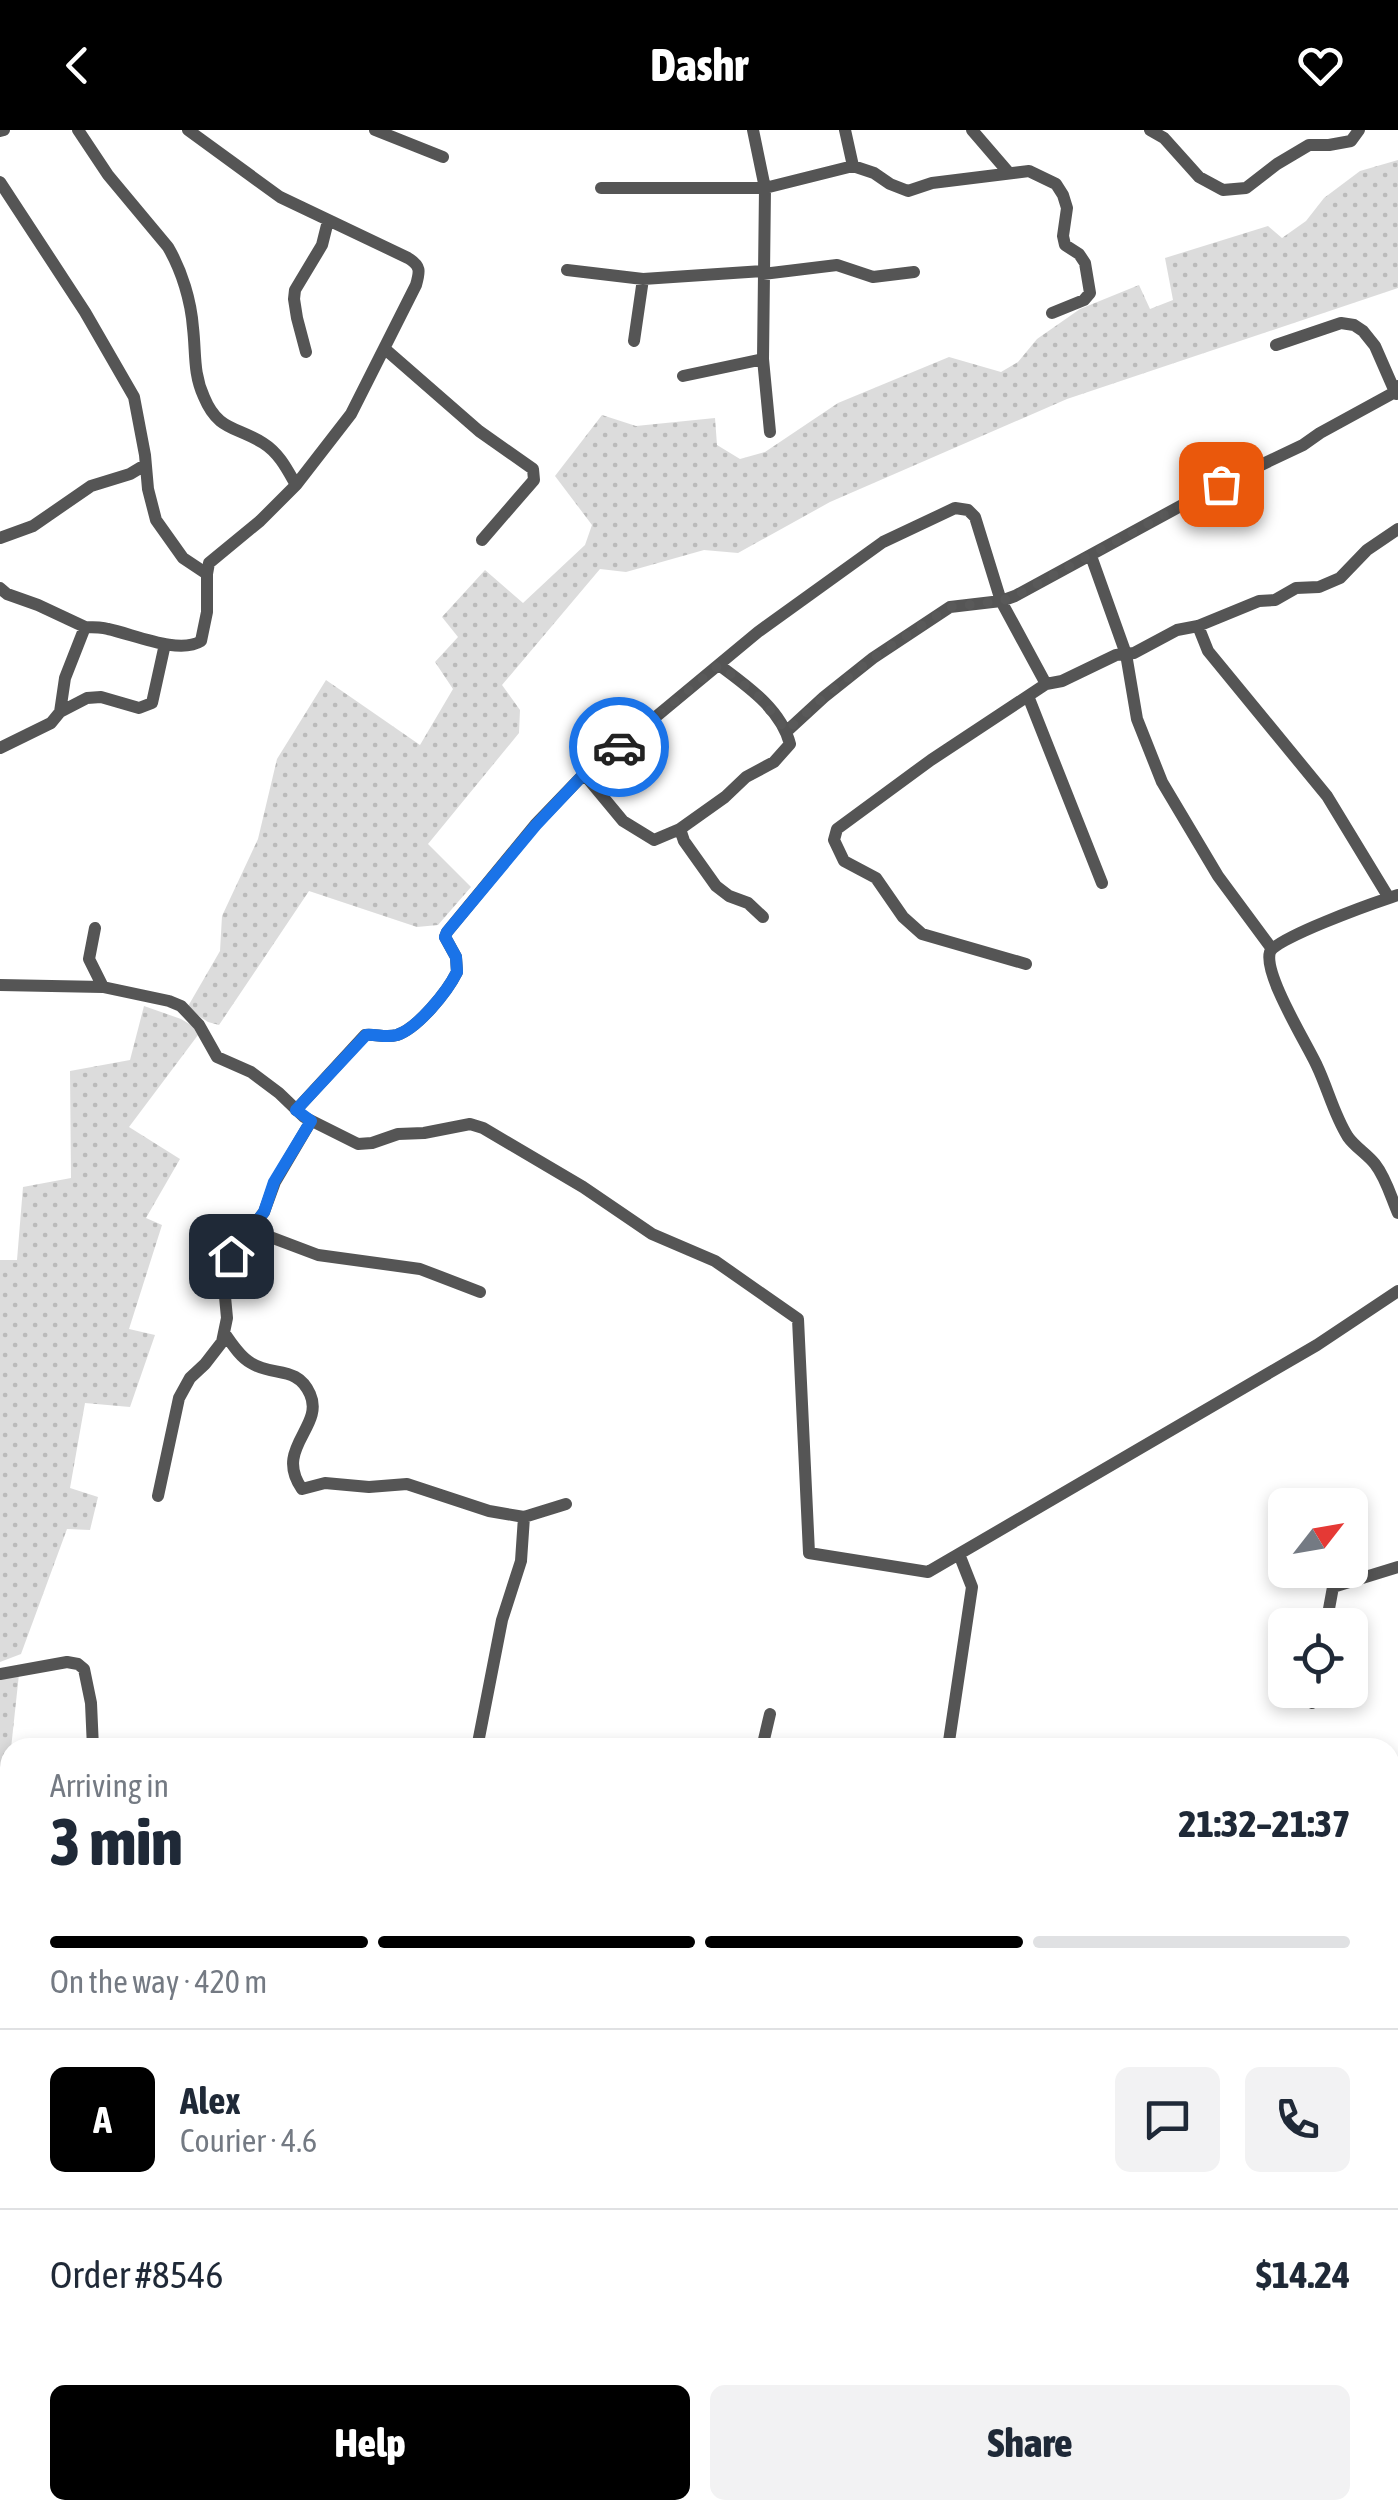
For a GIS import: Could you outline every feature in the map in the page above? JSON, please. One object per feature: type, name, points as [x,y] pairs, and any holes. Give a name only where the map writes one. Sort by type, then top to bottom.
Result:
[{"type":"street","points":[[78,130],[108,175],[176,260],[192,313],[194,368],[212,412],[221,423],[274,452],[296,485]]},
{"type":"street","points":[[0,588],[84,627],[107,628],[165,644],[196,645],[201,641],[207,612],[209,563],[296,485],[351,414],[416,285],[419,267],[408,258],[280,198],[188,130]]},
{"type":"street","points":[[375,130],[443,157]]},
{"type":"street","points":[[753,130],[764,188],[763,359],[770,432]]},
{"type":"street","points":[[846,130],[853,166]]},
{"type":"street","points":[[972,130],[1009,173]]},
{"type":"street","points":[[1150,130],[1164,138],[1200,177],[1223,190],[1246,188],[1302,148],[1351,141],[1358,130]]},
{"type":"street","points":[[601,188],[764,188],[853,166],[874,172],[908,191],[932,182],[1030,171],[1056,184],[1063,195],[1067,208],[1063,236],[1085,262],[1090,292],[1084,300],[1052,313]]},
{"type":"street","points":[[0,182],[76,298],[134,397],[156,520],[183,558],[206,574]]},
{"type":"street","points":[[306,352],[295,290],[322,244],[328,221]]},
{"type":"street","points":[[567,270],[643,279],[763,273],[837,264],[873,277],[914,272]]},
{"type":"street","points":[[634,341],[643,279]]},
{"type":"street","points":[[786,731],[873,658],[950,607],[1015,596],[1397,392],[1375,346],[1354,325],[1341,322],[1276,345]]},
{"type":"street","points":[[384,349],[479,431],[533,469],[534,480],[482,540]]},
{"type":"street","points":[[683,376],[763,359]]},
{"type":"street","points":[[0,538],[33,526],[91,486],[145,465]]},
{"type":"street","points":[[296,1110],[366,1035],[401,1034],[418,1022],[457,972],[456,957],[445,937],[447,932],[584,774],[758,632],[882,542],[956,508],[968,510],[975,517],[1001,601],[1046,684]]},
{"type":"street","points":[[1026,964],[922,934],[903,917],[876,878],[844,861],[834,840],[836,830],[1046,684],[1062,681],[1116,655],[1134,653],[1178,630],[1198,626],[1259,600],[1275,600],[1296,588],[1319,587],[1340,578],[1367,550],[1398,529]]},
{"type":"street","points":[[1091,556],[1126,654],[1137,719],[1162,782],[1218,876],[1272,949]]},
{"type":"street","points":[[1198,626],[1208,651],[1327,796],[1394,897],[1362,906],[1309,930],[1272,949],[1269,955],[1279,993],[1348,1136],[1378,1169],[1398,1213]]},
{"type":"street","points":[[0,748],[52,723],[60,712],[66,678],[84,627]]},
{"type":"street","points":[[60,712],[94,697],[139,708],[152,704],[165,644]]},
{"type":"street","points":[[584,774],[623,821],[654,840],[680,829],[782,754],[790,744],[786,731],[761,698],[719,665]]},
{"type":"street","points":[[1028,696],[1102,883]]},
{"type":"street","points":[[680,829],[684,841],[716,886],[748,903],[763,917]]},
{"type":"street","points":[[96,928],[90,958],[103,987]]},
{"type":"street","points":[[0,985],[103,987],[181,1006],[199,1025],[217,1057],[251,1072],[311,1121],[352,1142],[364,1144],[398,1134],[470,1124],[483,1128],[652,1234],[715,1261],[798,1319],[809,1553],[928,1572],[1300,1355],[1398,1291]]},
{"type":"street","points":[[158,1496],[179,1398],[190,1378],[222,1342],[227,1318],[224,1286],[231,1256],[264,1212],[274,1182],[311,1121]]},
{"type":"street","points":[[252,1230],[318,1255],[420,1269],[480,1292]]},
{"type":"street","points":[[224,1334],[251,1364],[288,1372],[309,1391],[313,1411],[292,1464],[293,1476],[302,1489],[325,1484],[369,1488],[407,1484],[489,1511],[524,1517],[566,1504]]},
{"type":"street","points":[[479,1738],[502,1620],[521,1561],[524,1517]]},
{"type":"street","points":[[949,1738],[972,1587],[959,1554]]},
{"type":"street","points":[[1329,1608],[1333,1587],[1398,1567]]},
{"type":"street","points":[[0,1674],[67,1662],[78,1664],[84,1669],[93,1738]]},
{"type":"street","points":[[764,1738],[770,1714]]},
{"type":"shaded area","points":[[1398,160],[1398,288],[1067,399],[830,502],[738,553],[704,550],[626,572],[600,569],[502,685],[520,710],[519,733],[428,844],[471,887],[438,925],[417,927],[309,891],[219,1025],[187,1008],[220,951],[222,916],[258,839],[277,759],[326,680],[420,745],[453,689],[435,662],[458,637],[442,617],[485,570],[523,603],[585,545],[592,525],[555,476],[602,415],[636,426],[715,418],[717,445],[740,459],[765,452],[838,403],[949,357],[1001,372],[1018,362],[1037,339],[1080,309],[1139,285],[1150,309],[1173,300],[1165,258],[1268,226],[1282,238],[1360,171]]},
{"type":"shaded area","points":[[144,1006],[201,1031],[129,1127],[180,1159],[146,1218],[162,1225],[129,1329],[155,1335],[130,1407],[85,1403],[70,1488],[98,1497],[90,1530],[67,1529],[21,1654],[0,1662],[0,1260],[17,1260],[23,1187],[71,1178],[70,1071],[130,1060]]},
{"type":"shaded area","points":[[19,1674],[12,1738],[0,1738],[0,1677]]},
{"type":"way so far","points":[[619,747],[719,665],[756,692],[786,731],[873,658],[950,607],[1015,596],[1221,484]]},
{"type":"route","points":[[231,1256],[264,1212],[274,1182],[311,1121],[296,1110],[366,1035],[401,1034],[418,1022],[457,972],[456,957],[445,937],[447,932],[536,825],[584,774],[619,747]]}]
